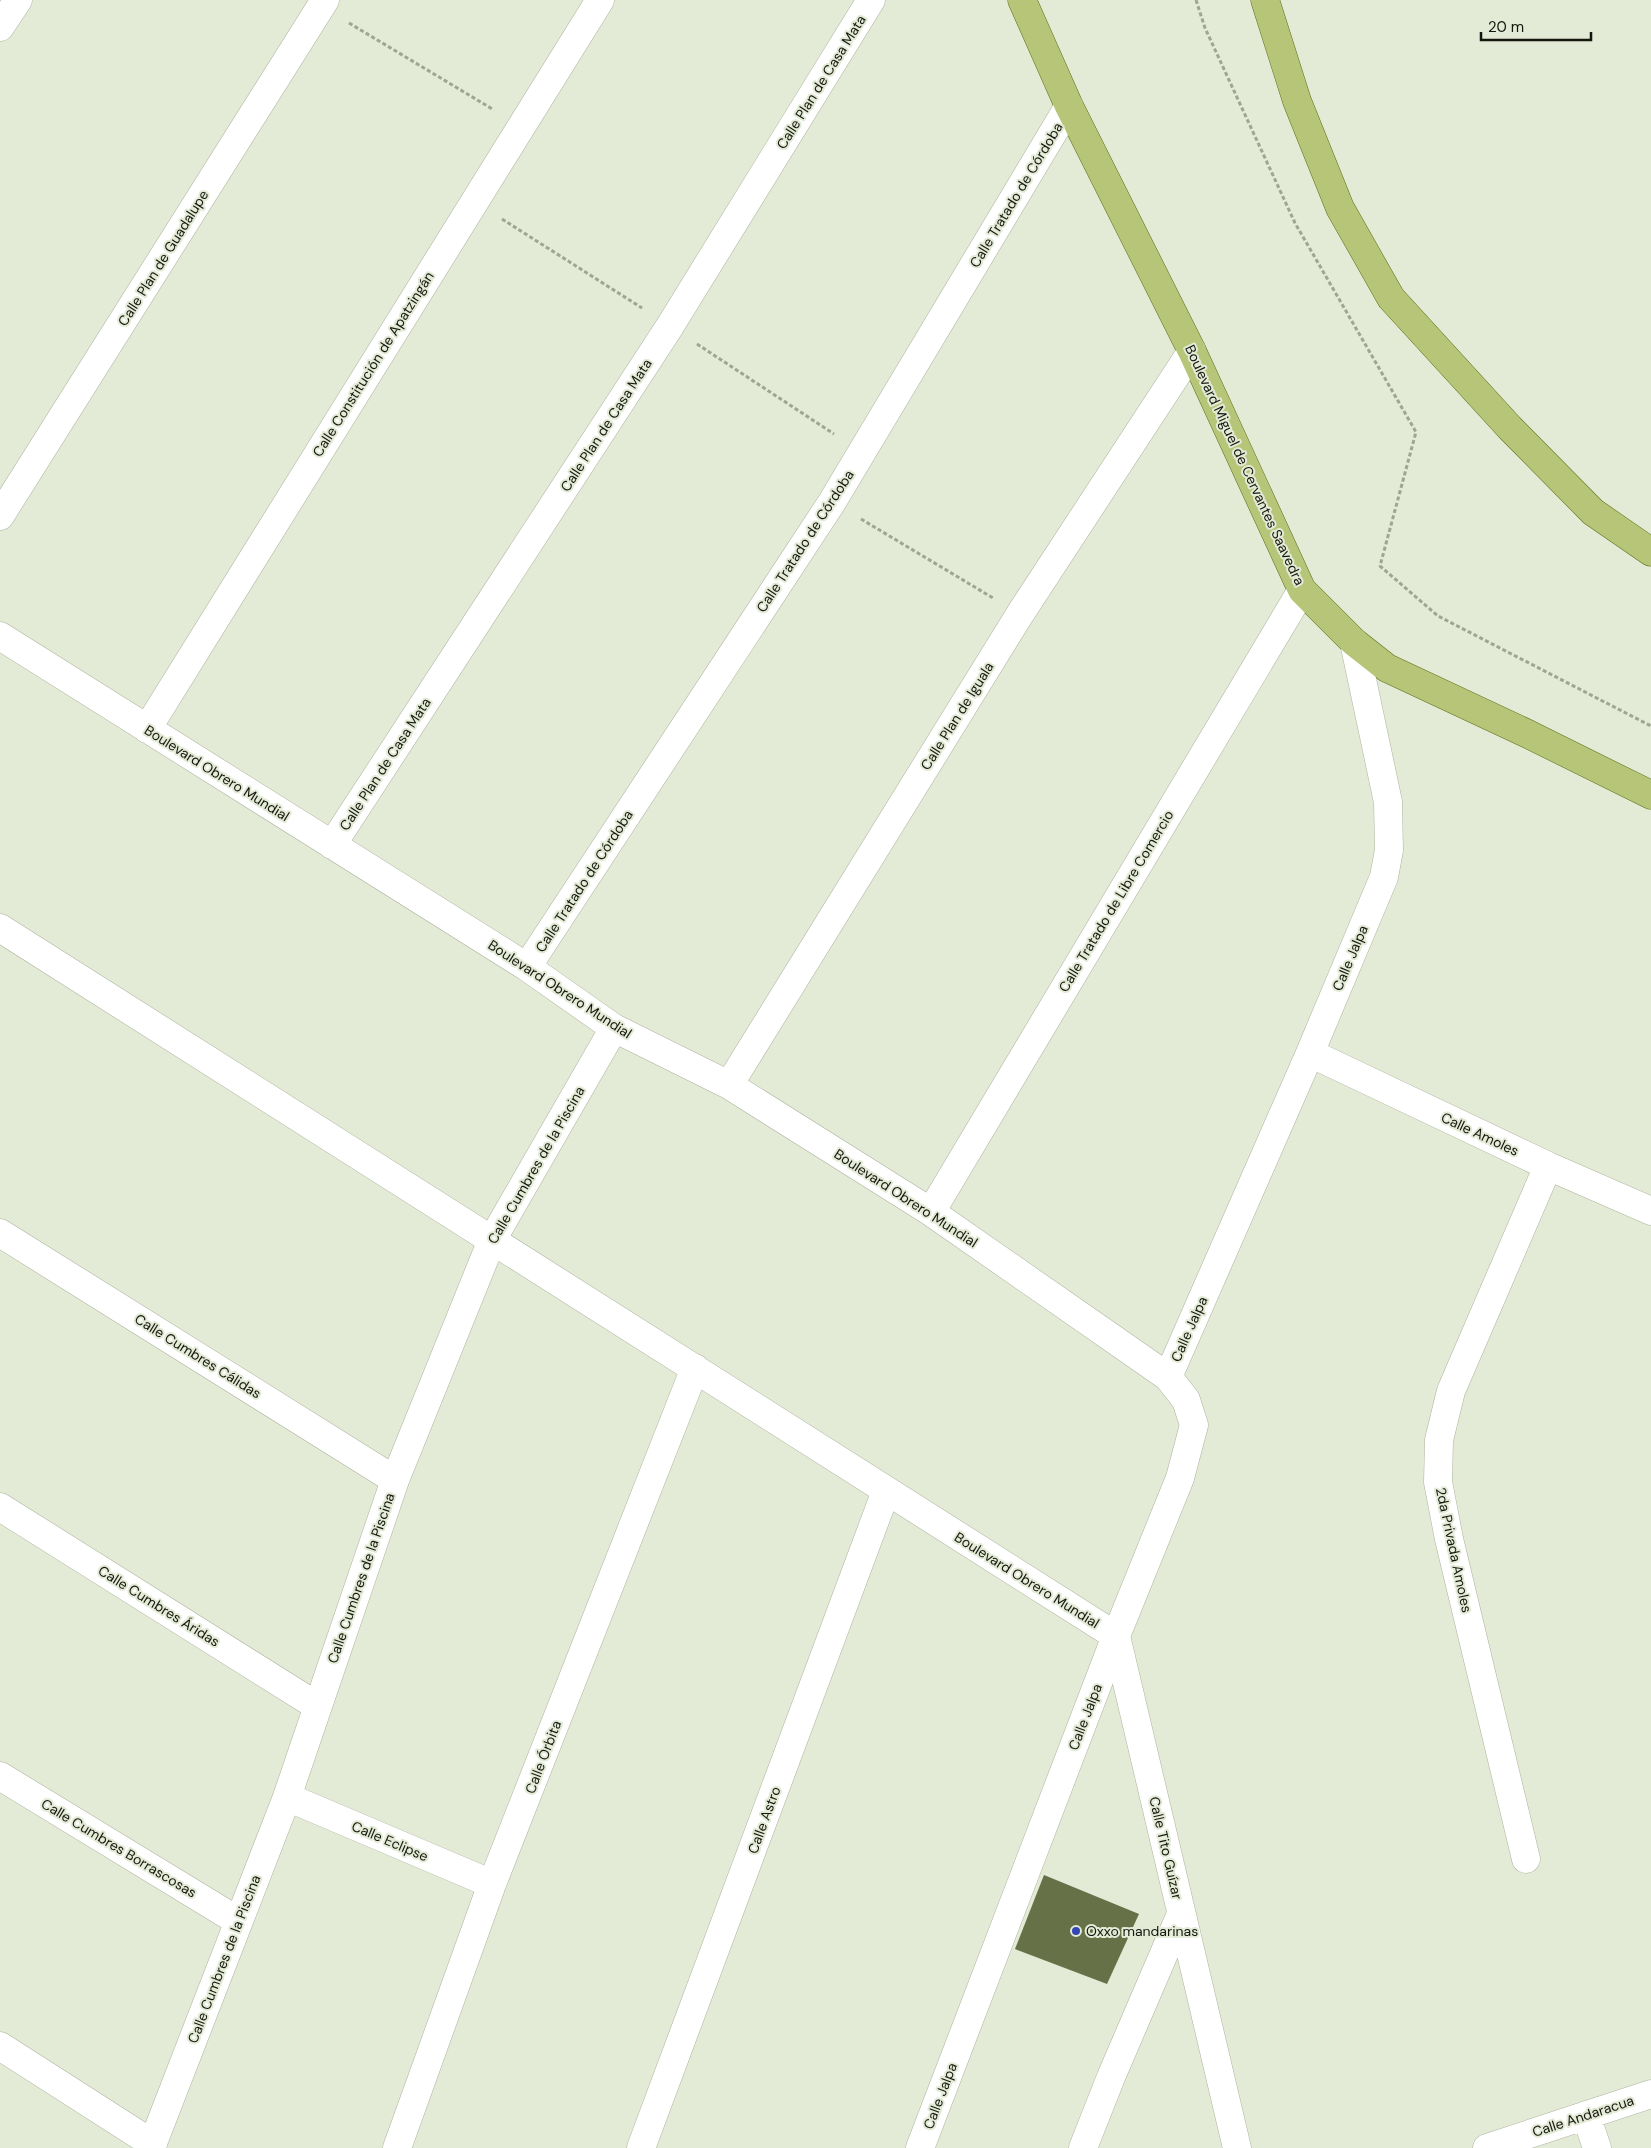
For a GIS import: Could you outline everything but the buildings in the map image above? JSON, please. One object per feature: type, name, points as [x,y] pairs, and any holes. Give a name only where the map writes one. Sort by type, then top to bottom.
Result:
[{"type":"main road","name":"Boulevard Miguel de Cervantes Saavedra","points":[[1022,0],[1070,106],[1192,351],[1302,590],[1354,642],[1387,668],[1528,734],[1651,795]]},
{"type":"main road","points":[[1265,0],[1297,101],[1340,208],[1392,298],[1510,428],[1592,512],[1651,552]]},
{"type":"street","points":[[0,27],[18,0]]},
{"type":"street","name":"Calle Constitución de Apatzingán","points":[[147,729],[600,0]]},
{"type":"street","name":"Calle Plan de Casa Mata","points":[[332,845],[670,326],[871,0]]},
{"type":"street","name":"Calle Plan de Guadalupe","points":[[0,516],[324,3]]},
{"type":"street","name":"Calle Tratado de Córdoba","points":[[527,968],[832,502],[1070,106]]},
{"type":"street","name":"Calle Plan de Iguala","points":[[729,1085],[1020,614],[1192,351]]},
{"type":"street","name":"Calle Tratado de Libre Comercio","points":[[931,1212],[1302,590]]},
{"type":"street","name":"Boulevard Obrero Mundial","points":[[0,636],[527,968],[614,1028],[729,1085],[931,1212],[1168,1377]]},
{"type":"street","name":"Calle Jalpa","points":[[920,2148],[1116,1636],[1180,1478],[1194,1425],[1186,1400],[1168,1377],[1310,1053],[1384,877],[1388,850],[1388,802],[1354,642]]},
{"type":"street","name":"Boulevard Obrero Mundial","points":[[0,928],[1116,1636]]},
{"type":"street","name":"Calle Cumbres de la Piscina","points":[[152,2146],[238,1920],[287,1798],[395,1480],[492,1240],[614,1028]]},
{"type":"street","name":"Calle Amoles","points":[[1310,1053],[1548,1166],[1651,1211]]},
{"type":"street","name":"2da Privada Amoles","points":[[1526,1859],[1449,1539],[1438,1482],[1440,1440],[1451,1391],[1548,1166]]},
{"type":"street","name":"Calle Cumbres Cálidas","points":[[0,1232],[395,1480]]},
{"type":"street","name":"Calle Órbita","points":[[396,2148],[492,1884],[696,1368]]},
{"type":"street","name":"Calle Astro","points":[[641,2148],[886,1491]]},
{"type":"street","name":"Calle Cumbres Áridas","points":[[0,1507],[317,1706]]},
{"type":"street","name":"Calle Tito Guízar","points":[[1116,1636],[1237,2148]]},
{"type":"street","name":"Calle Cumbres Borrascosas","points":[[0,1776],[238,1920]]},
{"type":"street","name":"Calle Eclipse","points":[[287,1798],[492,1884]]},
{"type":"street","points":[[1084,2148],[1111,2077],[1181,1914]]},
{"type":"street","points":[[0,2046],[152,2146]]},
{"type":"street","name":"Calle Andaracua","points":[[1487,2148],[1651,2094]]},
{"type":"street","points":[[1586,2115],[1597,2148]]},
{"type":"path","points":[[1196,0],[1204,28],[1295,223],[1416,432],[1380,566],[1438,616],[1651,726]]},
{"type":"path","points":[[324,3],[520,126]]},
{"type":"path","points":[[832,502],[1020,614]]},
{"type":"place","name":"Oxxo mandarinas","points":[[1076,1931]]}]
